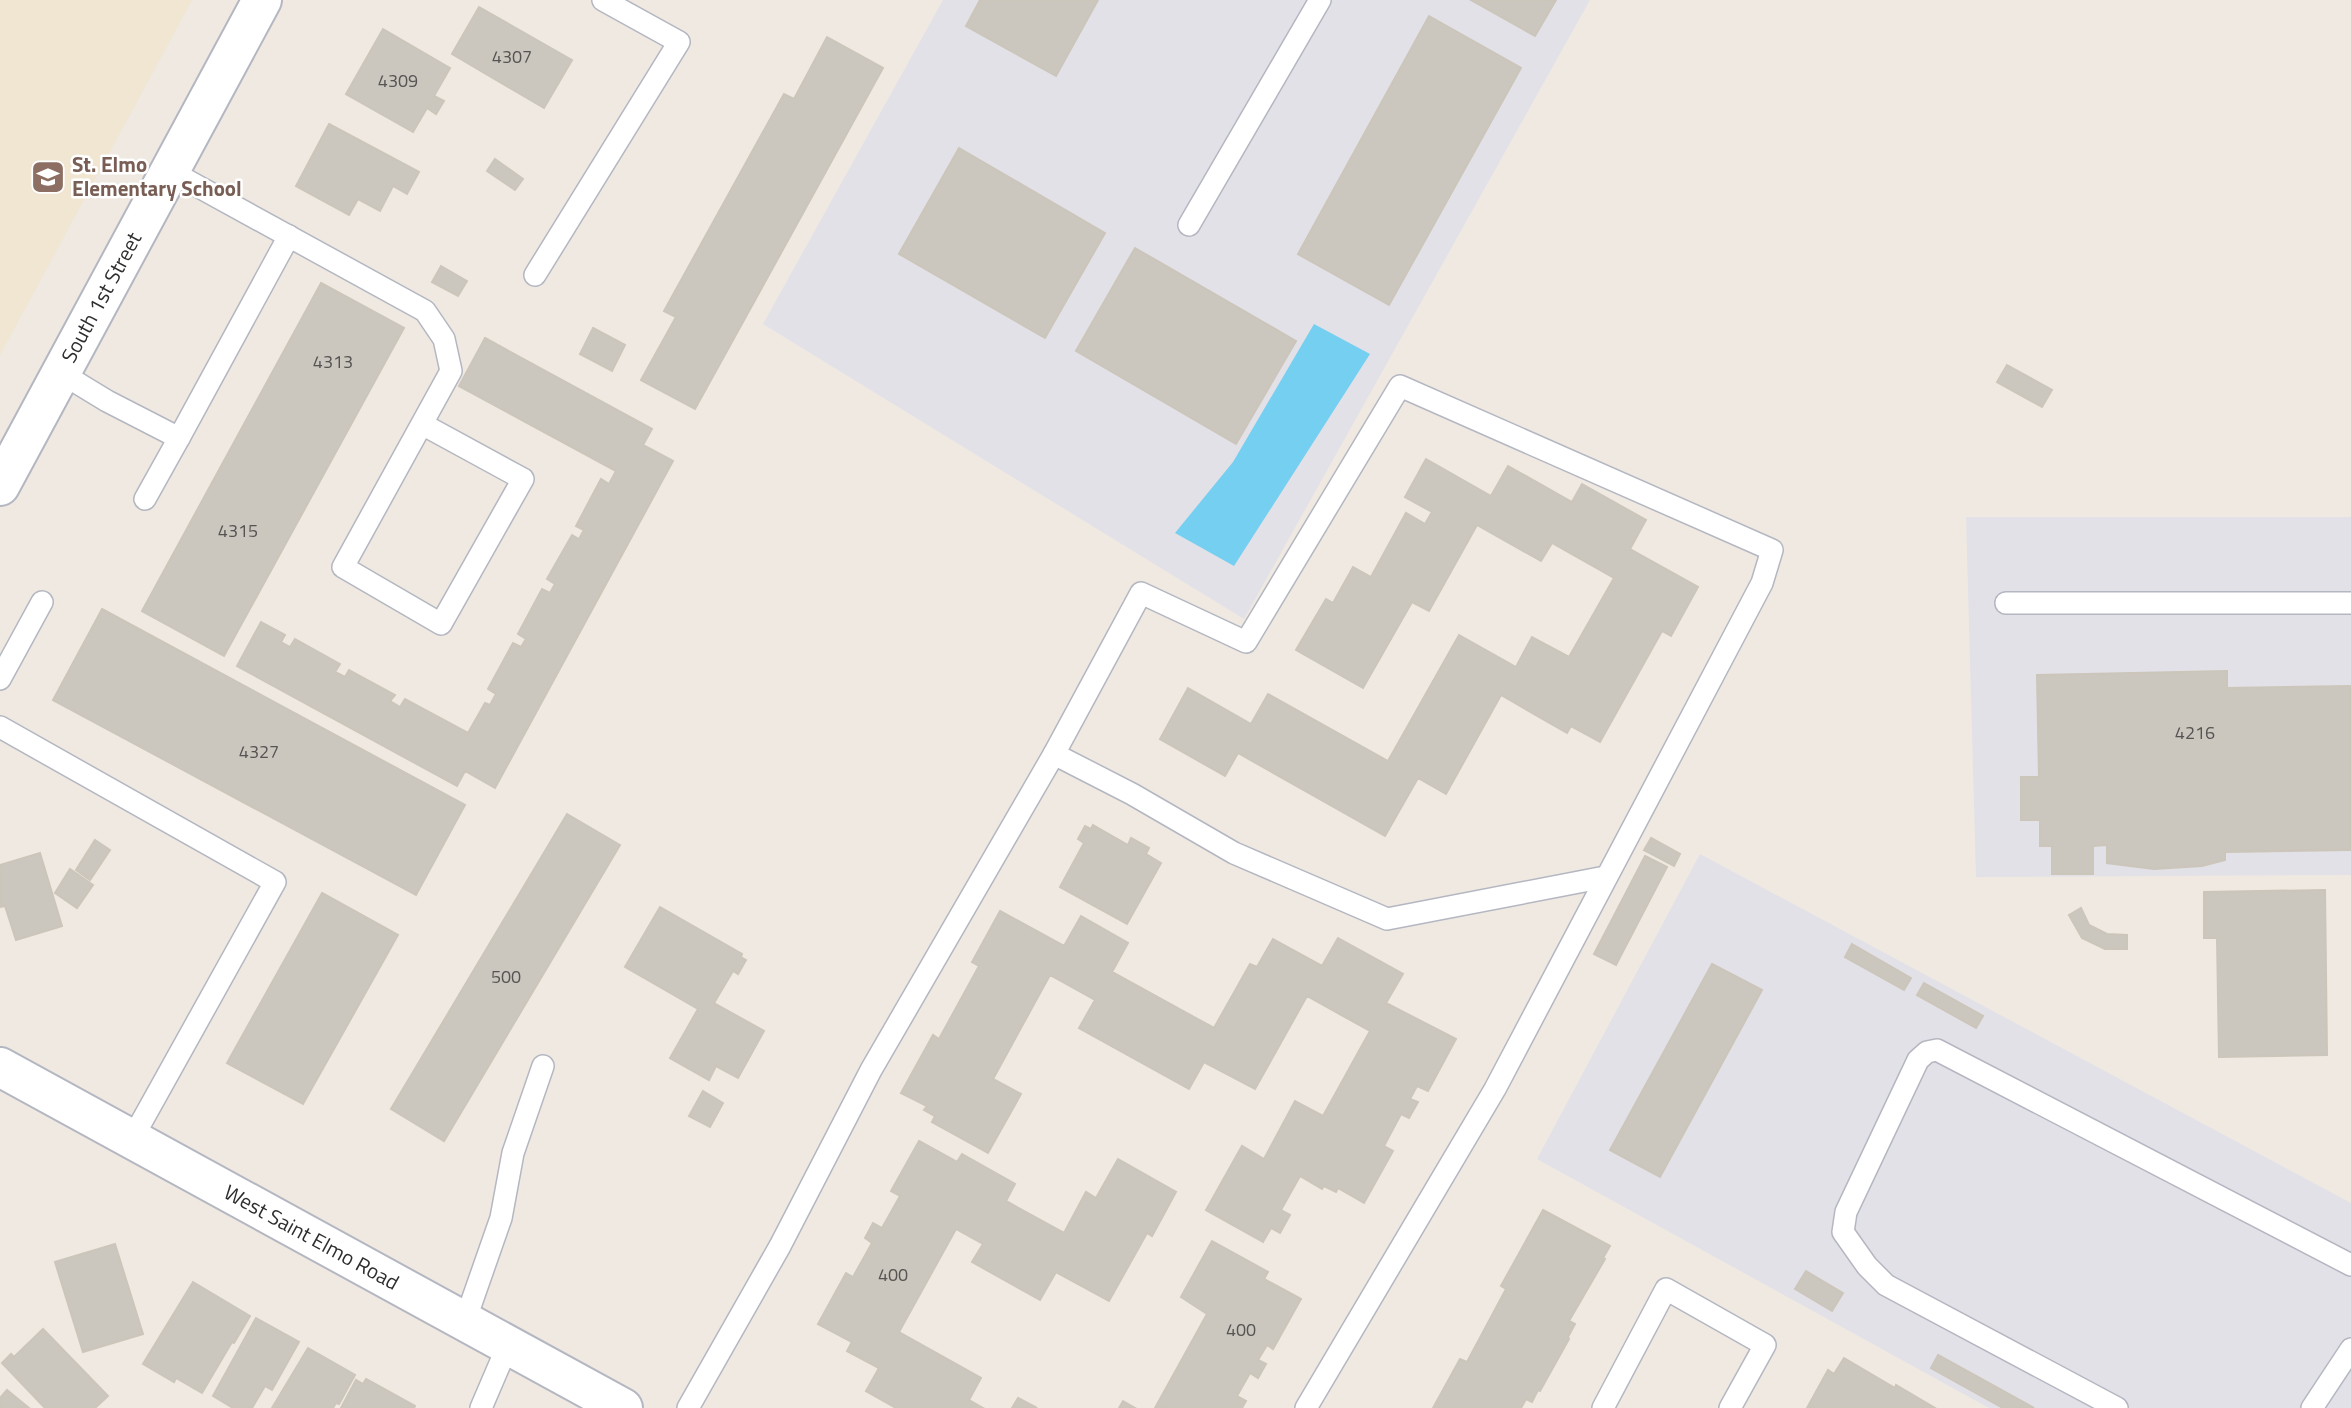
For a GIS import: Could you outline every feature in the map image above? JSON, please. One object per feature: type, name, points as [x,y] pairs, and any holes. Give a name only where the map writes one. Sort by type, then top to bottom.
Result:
[{"type":"street","name":"South 1st Street","points":[[0,486],[262,0]]},
{"type":"street","name":"West Saint Elmo Road","points":[[3,1076],[132,1139],[623,1408]]},
{"type":"lane","points":[[535,275],[679,42],[603,0]]},
{"type":"lane","points":[[1189,225],[1320,0]]},
{"type":"lane","points":[[170,171],[425,311],[444,339],[451,371],[422,424],[344,567],[441,624],[523,479],[422,424]]},
{"type":"lane","points":[[145,499],[289,236]]},
{"type":"lane","points":[[61,373],[179,439]]},
{"type":"lane","points":[[688,1408],[780,1246],[871,1070],[1054,754],[1141,593],[1246,642],[1400,386],[1772,550],[1762,583],[1495,1089],[1306,1408]]},
{"type":"lane","points":[[0,680],[42,601]]},
{"type":"lane","points":[[2006,603],[2351,603]]},
{"type":"lane","points":[[0,727],[275,882],[132,1139]]},
{"type":"lane","points":[[1054,754],[1132,794],[1234,853],[1387,919],[1605,877]]},
{"type":"lane","points":[[2117,1408],[1886,1285],[1853,1249],[1843,1232],[1846,1212],[1918,1060],[1927,1052],[1937,1050],[2351,1265]]},
{"type":"lane","points":[[465,1321],[501,1218],[513,1153],[543,1066]]},
{"type":"lane","points":[[1603,1408],[1666,1289],[1765,1345],[1730,1408]]},
{"type":"lane","points":[[481,1408],[508,1345]]},
{"type":"lane","points":[[2312,1408],[2351,1349]]},
{"type":"shaded area","name":"St. Elmo Elementary School","points":[[0,0],[192,0],[0,355]]},
{"type":"shaded area","points":[[943,0],[1590,0],[1244,619],[763,324]]},
{"type":"shaded area","points":[[1966,517],[2351,517],[2351,875],[1976,877]]},
{"type":"shaded area","points":[[1700,854],[2351,1203],[2351,1408],[1989,1408],[1537,1159]]},
{"type":"water","points":[[1314,324],[1370,354],[1234,566],[1175,533],[1233,462]]},
{"type":"building","points":[[980,0],[1098,0],[1056,76],[966,26]]},
{"type":"building","points":[[1471,0],[1556,0],[1535,36]]},
{"type":"building","points":[[479,7],[572,60],[544,108],[452,54]]},
{"type":"building","points":[[1429,16],[1521,68],[1389,305],[1298,254]]},
{"type":"building","points":[[383,29],[450,68],[434,96],[444,101],[436,114],[427,108],[413,132],[346,94]]},
{"type":"building","points":[[827,37],[883,68],[695,409],[641,380],[676,317],[664,311],[784,94],[794,99]]},
{"type":"building","points":[[329,124],[419,172],[407,194],[393,186],[380,211],[358,199],[349,215],[296,186]]},
{"type":"building","points":[[959,148],[1105,233],[1045,338],[899,254]]},
{"type":"building","points":[[495,159],[523,179],[515,190],[487,171]]},
{"type":"building","points":[[1135,248],[1296,341],[1236,444],[1076,351]]},
{"type":"building","points":[[441,266],[467,281],[458,296],[432,282]]},
{"type":"building","points":[[321,283],[404,328],[224,656],[142,611]]},
{"type":"building","points":[[593,328],[625,345],[612,371],[580,354]]},
{"type":"building","points":[[485,338],[652,429],[643,445],[673,461],[495,788],[465,771],[457,786],[237,666],[261,622],[285,635],[281,642],[290,647],[295,639],[340,664],[335,672],[345,677],[349,670],[395,695],[390,701],[400,707],[405,699],[468,733],[485,703],[490,705],[496,694],[488,689],[513,643],[521,647],[526,639],[518,634],[542,589],[550,593],[555,584],[547,579],[572,535],[579,539],[584,530],[576,526],[601,479],[609,484],[616,471],[459,386]]},
{"type":"building","points":[[2007,365],[2052,390],[2042,407],[1997,382]]},
{"type":"building","points":[[1426,459],[1491,496],[1508,466],[1572,502],[1582,484],[1646,520],[1630,549],[1698,587],[1671,636],[1662,631],[1600,742],[1571,726],[1567,733],[1501,695],[1446,794],[1418,778],[1385,836],[1238,753],[1225,776],[1160,739],[1188,688],[1251,724],[1268,694],[1388,761],[1459,635],[1516,667],[1532,637],[1569,657],[1614,578],[1552,543],[1541,561],[1477,525],[1429,611],[1412,602],[1363,688],[1296,650],[1326,599],[1333,603],[1353,567],[1371,577],[1406,513],[1425,524],[1432,512],[1405,497]]},
{"type":"building","points":[[102,609],[465,805],[416,895],[53,700]]},
{"type":"building","points":[[2227,671],[2227,688],[2351,686],[2351,850],[2225,852],[2225,860],[2202,866],[2154,869],[2107,863],[2107,845],[2093,846],[2093,874],[2052,874],[2052,846],[2040,846],[2040,820],[2021,820],[2021,777],[2039,777],[2037,675]]},
{"type":"building","points":[[567,814],[620,845],[444,1141],[391,1109]]},
{"type":"building","points":[[1093,825],[1128,845],[1131,838],[1149,848],[1146,854],[1161,863],[1127,924],[1060,887],[1084,843],[1078,839],[1085,826],[1091,829]]},
{"type":"building","points":[[1651,838],[1680,854],[1674,866],[1644,850]]},
{"type":"building","points":[[95,840],[110,850],[90,880],[76,870]]},
{"type":"building","points":[[40,853],[62,926],[16,940],[5,906],[0,907],[0,865]]},
{"type":"building","points":[[1645,856],[1667,867],[1616,965],[1594,954]]},
{"type":"building","points":[[70,869],[93,885],[77,908],[55,893]]},
{"type":"building","points":[[2325,890],[2327,1055],[2219,1057],[2217,938],[2204,938],[2204,892]]},
{"type":"building","points":[[322,893],[398,935],[303,1104],[227,1063]]},
{"type":"building","points":[[660,907],[742,954],[741,957],[746,960],[738,974],[733,971],[714,1003],[764,1031],[738,1078],[716,1066],[709,1080],[670,1058],[698,1009],[625,967]]},
{"type":"building","points":[[2081,908],[2089,925],[2107,934],[2127,935],[2127,949],[2105,949],[2082,938],[2069,915]]},
{"type":"building","points":[[1000,911],[1064,946],[1081,916],[1128,943],[1112,972],[1214,1028],[1250,964],[1257,967],[1273,939],[1322,966],[1338,938],[1403,974],[1386,1003],[1456,1039],[1428,1091],[1417,1086],[1410,1099],[1418,1102],[1409,1118],[1401,1114],[1384,1146],[1393,1151],[1364,1203],[1338,1188],[1336,1192],[1324,1186],[1322,1189],[1300,1176],[1281,1210],[1290,1215],[1280,1233],[1271,1228],[1263,1242],[1206,1210],[1242,1146],[1264,1159],[1295,1101],[1323,1116],[1370,1031],[1307,996],[1255,1089],[1204,1062],[1189,1089],[1079,1028],[1095,1000],[1050,975],[993,1079],[1021,1094],[988,1153],[932,1122],[935,1116],[924,1110],[927,1106],[901,1093],[933,1035],[939,1039],[979,966],[972,962]]},
{"type":"building","points":[[1852,944],[1911,978],[1904,990],[1845,957]]},
{"type":"building","points":[[1712,964],[1762,990],[1660,1177],[1610,1150]]},
{"type":"building","points":[[1924,983],[1983,1016],[1976,1028],[1917,995]]},
{"type":"building","points":[[703,1091],[723,1103],[710,1127],[689,1116]]},
{"type":"building","points":[[919,1141],[957,1162],[962,1154],[1015,1184],[1006,1201],[1064,1233],[1086,1192],[1096,1198],[1118,1159],[1176,1192],[1152,1236],[1147,1233],[1109,1301],[1056,1272],[1040,1300],[972,1262],[983,1244],[956,1229],[899,1332],[981,1378],[969,1400],[983,1408],[896,1408],[866,1391],[879,1368],[847,1351],[852,1342],[818,1324],[846,1273],[853,1277],[872,1243],[865,1238],[873,1223],[882,1228],[900,1196],[891,1191]]},
{"type":"building","points":[[1543,1210],[1610,1246],[1569,1321],[1575,1324],[1569,1339],[1540,1391],[1538,1390],[1532,1402],[1526,1399],[1521,1408],[1433,1408],[1460,1359],[1467,1362],[1506,1289],[1501,1286]]},
{"type":"building","points":[[1212,1241],[1268,1272],[1264,1279],[1301,1299],[1273,1349],[1267,1345],[1258,1360],[1266,1364],[1258,1378],[1250,1373],[1237,1396],[1246,1401],[1242,1408],[1155,1408],[1207,1314],[1181,1297]]},
{"type":"building","points":[[115,1244],[143,1334],[83,1352],[55,1262]]},
{"type":"building","points":[[1806,1271],[1843,1293],[1832,1311],[1795,1289]]},
{"type":"building","points":[[193,1282],[250,1316],[202,1393],[176,1378],[174,1382],[143,1364]]},
{"type":"building","points":[[256,1318],[299,1342],[272,1390],[265,1386],[252,1408],[233,1408],[213,1396]]},
{"type":"building","points":[[43,1329],[108,1396],[95,1408],[45,1408],[2,1363],[11,1354],[14,1357]]},
{"type":"building","points":[[308,1348],[355,1375],[339,1404],[336,1403],[333,1408],[272,1408]]},
{"type":"building","points":[[1938,1355],[2034,1408],[2003,1408],[1931,1368]]},
{"type":"building","points":[[1844,1358],[1935,1408],[1807,1408],[1828,1370],[1834,1374]]},
{"type":"building","points":[[366,1379],[415,1406],[414,1408],[341,1408],[356,1380],[363,1384]]},
{"type":"building","points":[[7,1390],[29,1408],[0,1408],[0,1398]]},
{"type":"building","points":[[1018,1398],[1037,1408],[1012,1408]]},
{"type":"building","points":[[1123,1401],[1135,1408],[1119,1408]]},
{"type":"place","name":"St. Elmo Elementary School","points":[[48,177]]}]
